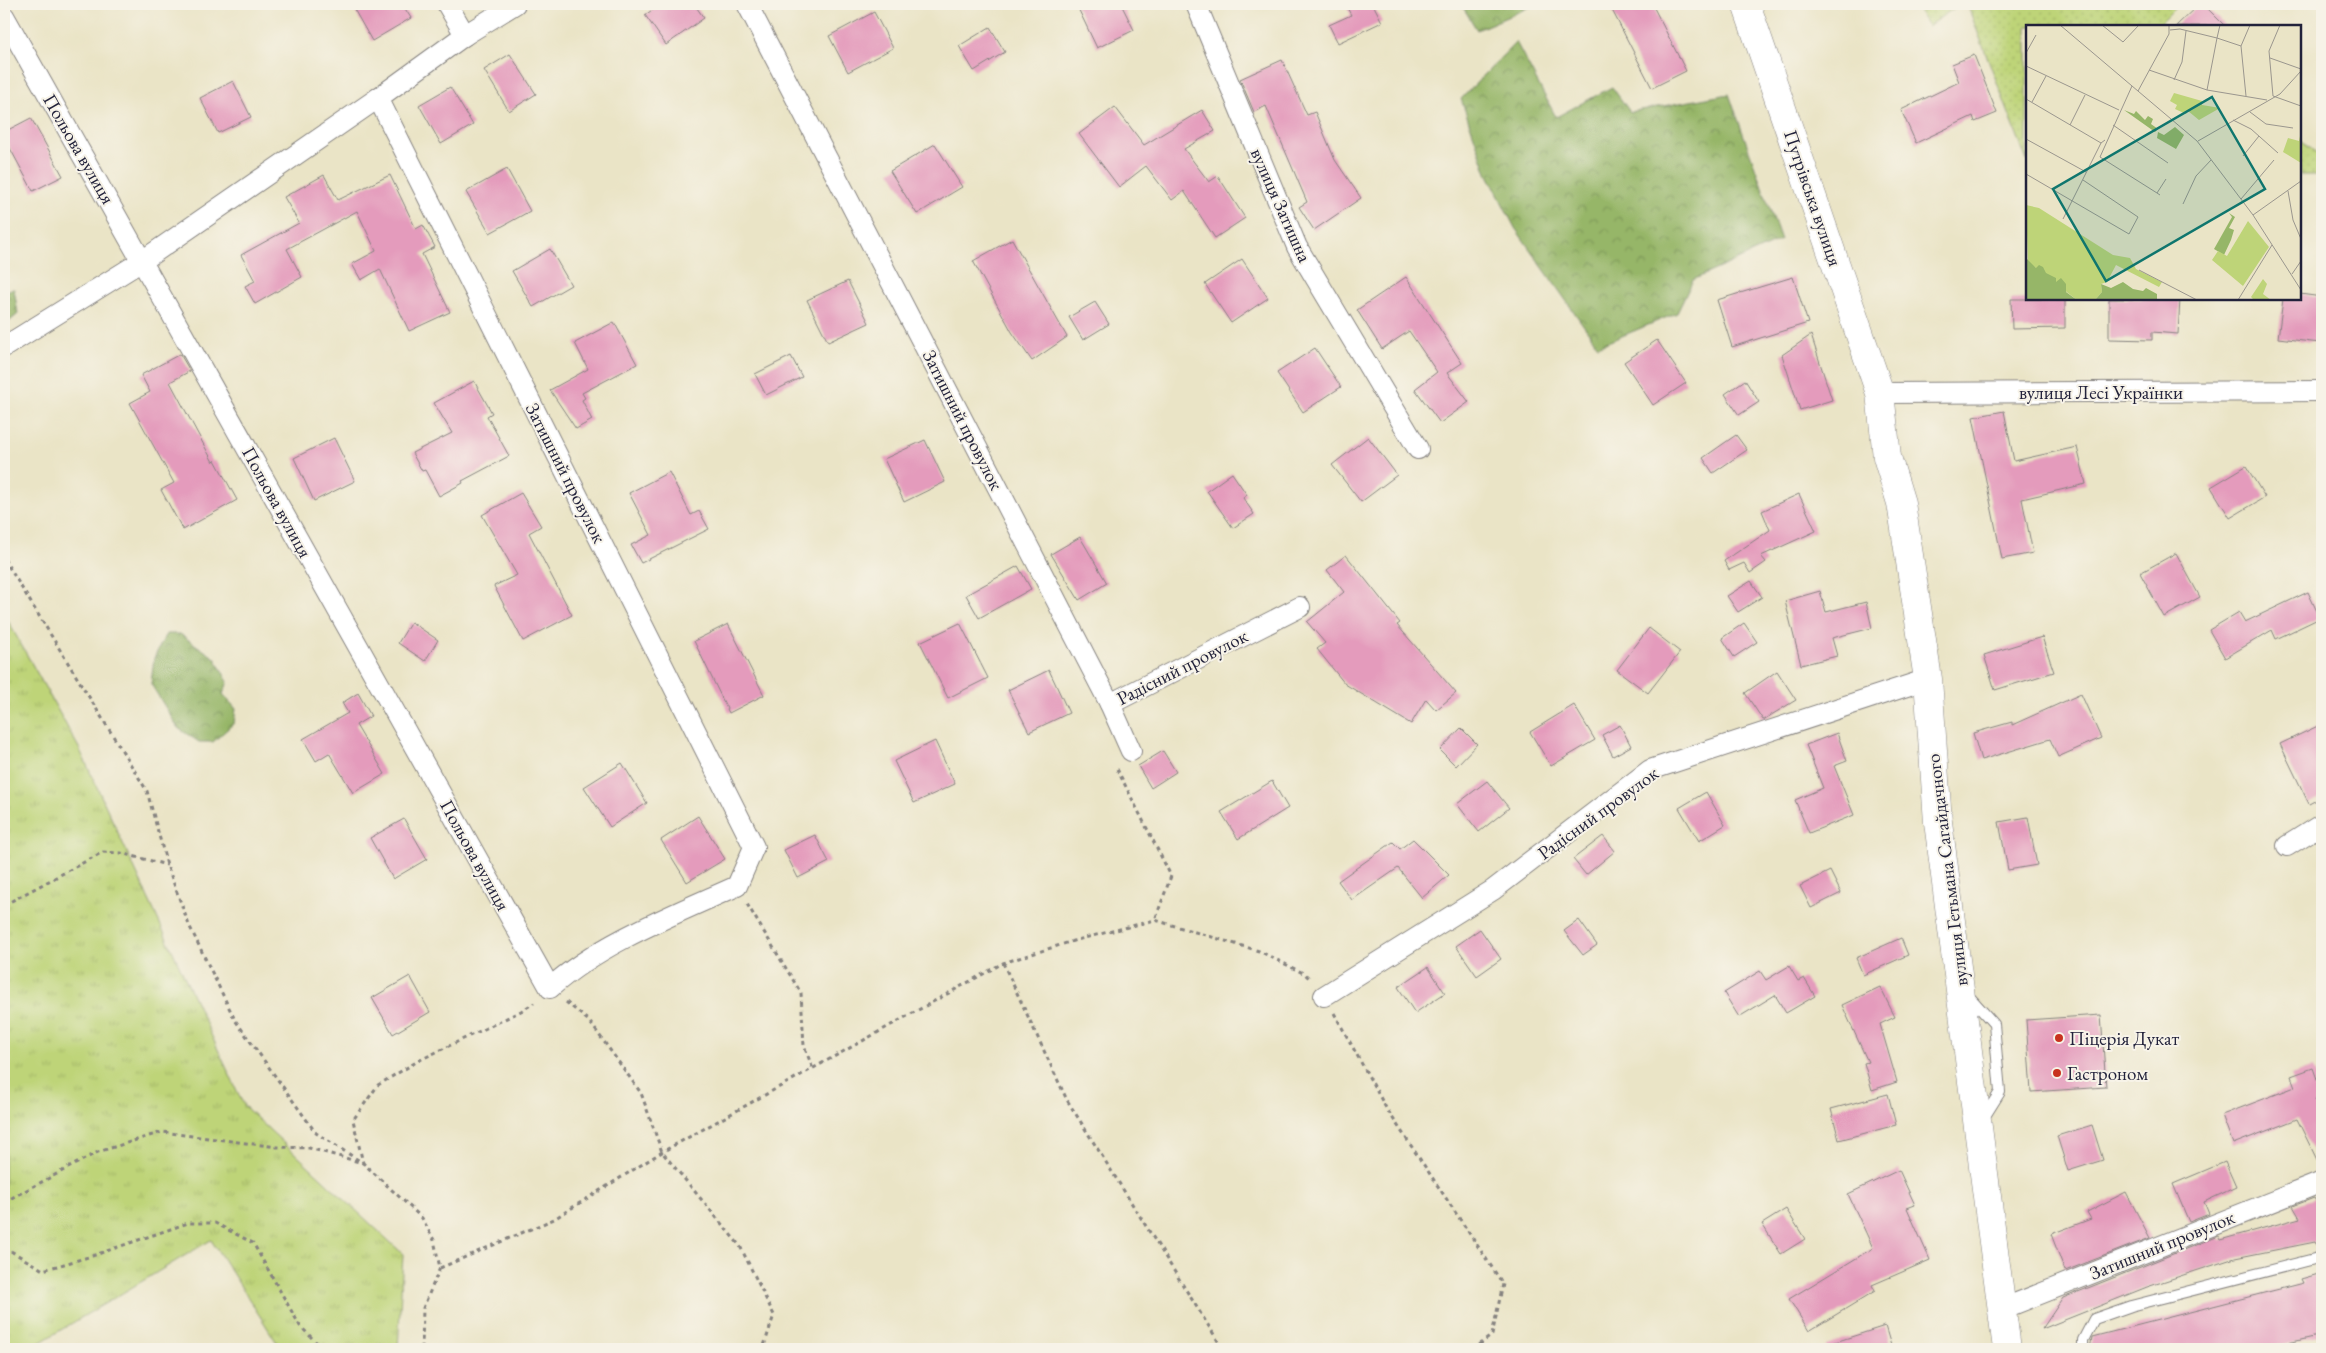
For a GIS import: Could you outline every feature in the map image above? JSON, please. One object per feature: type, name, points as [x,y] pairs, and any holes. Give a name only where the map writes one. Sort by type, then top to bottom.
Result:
[{"type":"main road","name":"Путрівська вулиця","points":[[1746,4],[1880,393]]},
{"type":"main road","name":"вулиця Гетьмана Сагайдачного","points":[[1880,393],[1887,457],[1901,503],[1928,679],[1938,822],[2007,1349]]},
{"type":"street","points":[[447,4],[465,34]]},
{"type":"street","points":[[4,346],[142,261],[378,98],[465,34],[515,4]]},
{"type":"street","name":"Затишний провулок","points":[[747,4],[1110,704]]},
{"type":"street","name":"вулиця Затишна","points":[[1196,4],[1297,247],[1418,449]]},
{"type":"street","name":"Польова вулиця","points":[[4,16],[550,988]]},
{"type":"street","name":"Затишний провулок","points":[[378,98],[754,847],[737,886]]},
{"type":"street","name":"вулиця Лесі Українки","points":[[1880,393],[2322,391]]},
{"type":"street","name":"Радісний провулок","points":[[1131,751],[1110,704],[1300,607]]},
{"type":"street","name":"Радісний провулок","points":[[1324,996],[1493,890],[1650,770],[1928,679]]},
{"type":"street","points":[[2287,846],[2322,824]]},
{"type":"street","points":[[550,988],[569,970],[652,924],[737,886]]},
{"type":"street","name":"Затишний провулок","points":[[2002,1308],[2322,1182]]},
{"type":"lane","points":[[2083,1349],[2082,1340],[2094,1319],[2130,1306],[2322,1257]]},
{"type":"path","points":[[4,559],[147,791],[167,865],[189,926],[235,1020],[316,1133],[363,1163],[422,1218],[434,1240],[440,1268],[423,1308],[422,1349]]},
{"type":"path","points":[[1131,751],[1114,763],[1171,876],[1155,920]]},
{"type":"path","points":[[4,905],[103,852],[121,853],[167,865]]},
{"type":"path","points":[[737,886],[801,992],[804,1046],[813,1069]]},
{"type":"path","points":[[440,1268],[554,1219],[662,1152],[1003,963],[1073,941],[1155,920],[1259,951],[1305,974],[1324,996],[1386,1108],[1503,1284],[1492,1335],[1474,1349]]},
{"type":"path","points":[[1003,963],[1067,1100],[1223,1349]]},
{"type":"path","points":[[363,1163],[353,1120],[378,1085],[418,1061],[521,1011],[536,1002],[550,988],[589,1021],[641,1093],[662,1152],[740,1246],[774,1315],[764,1346],[765,1349]]},
{"type":"path","points":[[4,1202],[98,1152],[162,1132],[277,1147],[309,1148],[363,1163]]},
{"type":"path","points":[[4,1247],[43,1270],[92,1256],[188,1223],[215,1223],[253,1243],[300,1326],[323,1349]]},
{"type":"green space","points":[[1461,4],[1531,4],[1532,6],[1477,30]]},
{"type":"green space","points":[[1914,4],[1960,4],[1928,26]]},
{"type":"green space","points":[[1967,4],[2179,4],[2161,22],[2165,25],[2026,25],[2026,158]]},
{"type":"green space","points":[[1516,42],[1556,117],[1612,87],[1630,112],[1729,94],[1781,240],[1693,280],[1677,313],[1598,346],[1515,228],[1487,173],[1461,99]]},
{"type":"green space","points":[[2301,141],[2322,159],[2322,175],[2301,175]]},
{"type":"green space","points":[[14,289],[18,314],[4,326],[4,291]]},
{"type":"green space","points":[[4,614],[79,748],[244,1106],[403,1254],[398,1349],[281,1349],[211,1240],[29,1349],[4,1349]]},
{"type":"green space","points":[[166,634],[180,634],[215,658],[228,682],[223,694],[236,709],[234,723],[213,742],[199,742],[178,728],[151,684],[154,658]]},
{"type":"building","points":[[351,4],[402,4],[411,18],[372,41]]},
{"type":"building","points":[[661,4],[694,4],[704,18],[666,45],[645,15]]},
{"type":"building","points":[[1076,4],[1121,4],[1134,30],[1097,48]]},
{"type":"building","points":[[1345,4],[1373,4],[1382,22],[1338,43],[1329,25],[1351,15]]},
{"type":"building","points":[[1625,4],[1652,4],[1686,71],[1652,88],[1612,10]]},
{"type":"building","points":[[2199,4],[2203,4],[2224,25],[2177,25]]},
{"type":"building","points":[[874,12],[893,48],[848,72],[829,36]]},
{"type":"building","points":[[990,27],[1005,52],[974,71],[959,46]]},
{"type":"building","points":[[510,54],[536,94],[509,111],[484,70]]},
{"type":"building","points":[[1974,55],[1997,113],[1975,122],[1973,116],[1916,143],[1901,110],[1959,82],[1952,64]]},
{"type":"building","points":[[1282,60],[1307,115],[1315,112],[1335,160],[1361,198],[1314,230],[1299,207],[1307,202],[1266,106],[1254,112],[1240,79]]},
{"type":"building","points":[[233,81],[251,117],[218,133],[200,98]]},
{"type":"building","points":[[450,87],[473,125],[441,144],[419,105]]},
{"type":"building","points":[[1115,107],[1144,145],[1202,110],[1215,131],[1184,149],[1209,182],[1218,176],[1245,218],[1215,238],[1184,191],[1172,200],[1146,166],[1119,187],[1079,134]]},
{"type":"building","points":[[31,118],[63,176],[33,191],[4,137],[4,132]]},
{"type":"building","points":[[935,144],[962,187],[917,214],[890,171]]},
{"type":"building","points":[[507,169],[530,211],[490,233],[466,192]]},
{"type":"building","points":[[324,175],[338,200],[390,175],[416,229],[423,225],[435,247],[422,254],[450,312],[409,331],[380,269],[361,280],[352,264],[376,251],[357,211],[287,249],[302,277],[255,304],[245,286],[255,281],[241,255],[299,223],[284,197]]},
{"type":"building","points":[[1012,239],[1067,337],[1032,361],[1012,332],[973,261]]},
{"type":"building","points":[[550,249],[571,285],[533,307],[512,271]]},
{"type":"building","points":[[1242,259],[1268,298],[1231,323],[1205,284]]},
{"type":"building","points":[[1406,277],[1462,363],[1447,373],[1469,402],[1440,423],[1415,389],[1437,372],[1409,331],[1382,349],[1357,310]]},
{"type":"building","points":[[1793,277],[1808,323],[1732,347],[1717,300]]},
{"type":"building","points":[[848,281],[869,323],[828,342],[807,300]]},
{"type":"building","points":[[2301,294],[2322,297],[2320,343],[2278,338],[2283,300],[2301,300]]},
{"type":"building","points":[[2011,299],[2065,300],[2065,328],[2012,329]]},
{"type":"building","points":[[2109,300],[2180,300],[2178,334],[2152,332],[2152,340],[2109,339]]},
{"type":"building","points":[[1095,302],[1109,324],[1083,340],[1069,317]]},
{"type":"building","points":[[614,322],[637,364],[582,393],[585,398],[582,400],[592,420],[576,429],[550,390],[588,369],[575,343]]},
{"type":"building","points":[[1811,335],[1832,400],[1800,410],[1782,355]]},
{"type":"building","points":[[1657,340],[1686,383],[1653,405],[1624,362]]},
{"type":"building","points":[[1315,348],[1341,387],[1303,412],[1277,373]]},
{"type":"building","points":[[180,354],[190,371],[170,382],[213,462],[215,460],[237,500],[183,530],[161,490],[174,483],[130,403],[150,392],[141,375]]},
{"type":"building","points":[[791,356],[802,377],[766,395],[755,374]]},
{"type":"building","points":[[1745,380],[1759,402],[1739,415],[1725,394]]},
{"type":"building","points":[[474,381],[492,413],[487,416],[509,456],[462,481],[463,483],[439,496],[425,470],[422,471],[412,453],[452,433],[434,403]]},
{"type":"building","points":[[2004,411],[2014,461],[2077,447],[2086,484],[2022,499],[2033,553],[2002,559],[1973,417]]},
{"type":"building","points":[[1736,435],[1747,450],[1713,473],[1703,458]]},
{"type":"building","points":[[1368,437],[1397,475],[1361,502],[1332,465]]},
{"type":"building","points":[[334,438],[355,481],[314,501],[294,458]]},
{"type":"building","points":[[925,440],[945,482],[904,502],[884,459]]},
{"type":"building","points":[[2246,466],[2265,497],[2230,518],[2211,487]]},
{"type":"building","points":[[669,472],[691,515],[699,511],[709,529],[641,563],[631,545],[651,535],[629,493]]},
{"type":"building","points":[[1232,473],[1247,495],[1243,498],[1254,514],[1233,528],[1207,491]]},
{"type":"building","points":[[521,493],[541,526],[529,533],[572,615],[523,641],[494,586],[517,575],[482,515]]},
{"type":"building","points":[[1799,494],[1816,531],[1761,556],[1766,562],[1750,573],[1744,563],[1729,570],[1724,561],[1770,530],[1762,511]]},
{"type":"building","points":[[1080,537],[1107,583],[1079,600],[1051,554]]},
{"type":"building","points":[[2176,553],[2200,597],[2164,617],[2140,573]]},
{"type":"building","points":[[1346,555],[1400,623],[1397,625],[1456,693],[1436,710],[1426,699],[1411,724],[1345,684],[1317,649],[1325,643],[1307,622],[1344,592],[1327,570]]},
{"type":"building","points":[[1018,566],[1031,589],[979,618],[966,595]]},
{"type":"building","points":[[1751,581],[1762,597],[1738,612],[1727,596]]},
{"type":"building","points":[[1820,591],[1826,612],[1866,602],[1872,628],[1832,638],[1837,656],[1801,665],[1785,601]]},
{"type":"building","points":[[2308,592],[2320,618],[2276,639],[2272,630],[2225,658],[2209,630],[2239,612],[2245,622]]},
{"type":"building","points":[[411,622],[438,640],[425,661],[398,643]]},
{"type":"building","points":[[960,623],[988,678],[948,698],[920,642]]},
{"type":"building","points":[[1744,623],[1757,642],[1734,657],[1722,638]]},
{"type":"building","points":[[728,624],[764,695],[729,713],[694,641]]},
{"type":"building","points":[[1649,628],[1680,652],[1648,693],[1617,670]]},
{"type":"building","points":[[2042,637],[2054,672],[1995,690],[1984,655]]},
{"type":"building","points":[[1049,670],[1069,713],[1029,732],[1008,690]]},
{"type":"building","points":[[1777,671],[1796,700],[1763,720],[1745,693]]},
{"type":"building","points":[[358,693],[371,716],[356,725],[385,774],[353,793],[329,753],[316,761],[303,739],[348,713],[342,703]]},
{"type":"building","points":[[2081,694],[2101,738],[2058,757],[2050,739],[1981,760],[1973,733],[2012,722],[2012,725]]},
{"type":"building","points":[[1574,705],[1595,740],[1551,766],[1530,732]]},
{"type":"building","points":[[2322,724],[2322,797],[2309,804],[2280,744]]},
{"type":"building","points":[[1620,725],[1631,746],[1613,756],[1602,735]]},
{"type":"building","points":[[1461,728],[1477,744],[1456,766],[1440,750]]},
{"type":"building","points":[[1837,733],[1847,761],[1834,766],[1854,815],[1809,833],[1795,800],[1823,788],[1806,745]]},
{"type":"building","points":[[935,741],[955,784],[914,803],[894,761]]},
{"type":"building","points":[[1163,751],[1176,772],[1151,788],[1138,766]]},
{"type":"building","points":[[622,763],[647,803],[610,827],[584,787]]},
{"type":"building","points":[[1272,781],[1288,808],[1238,839],[1221,812]]},
{"type":"building","points":[[1487,781],[1509,808],[1479,832],[1457,804]]},
{"type":"building","points":[[1706,792],[1725,825],[1699,841],[1679,808]]},
{"type":"building","points":[[698,816],[725,859],[687,882],[661,840]]},
{"type":"building","points":[[2028,817],[2037,865],[2008,870],[1999,822]]},
{"type":"building","points":[[404,819],[427,859],[393,879],[370,838]]},
{"type":"building","points":[[815,835],[829,862],[798,878],[784,850]]},
{"type":"building","points":[[1603,836],[1615,851],[1586,875],[1573,859]]},
{"type":"building","points":[[1413,839],[1449,875],[1422,898],[1398,868],[1352,900],[1338,881],[1393,842],[1400,849]]},
{"type":"building","points":[[1830,871],[1841,893],[1811,908],[1800,886]]},
{"type":"building","points":[[1579,920],[1597,945],[1583,955],[1564,931]]},
{"type":"building","points":[[1480,929],[1501,959],[1477,976],[1456,946]]},
{"type":"building","points":[[1901,938],[1908,955],[1863,975],[1856,958]]},
{"type":"building","points":[[1789,966],[1798,981],[1804,978],[1815,996],[1786,1013],[1775,995],[1739,1017],[1724,993],[1760,971],[1766,980]]},
{"type":"building","points":[[1428,967],[1445,993],[1415,1013],[1398,987]]},
{"type":"building","points":[[410,976],[430,1012],[393,1034],[372,998]]},
{"type":"building","points":[[1880,987],[1895,1017],[1880,1024],[1897,1082],[1872,1090],[1864,1063],[1868,1062],[1842,1005]]},
{"type":"building","points":[[2101,1015],[2106,1087],[2031,1092],[2026,1020]]},
{"type":"building","points":[[2313,1068],[2322,1093],[2322,1098],[2315,1100],[2322,1116],[2322,1170],[2297,1119],[2233,1144],[2222,1115],[2295,1087],[2291,1076]]},
{"type":"building","points":[[1888,1094],[1896,1125],[1839,1140],[1831,1109]]},
{"type":"building","points":[[2092,1125],[2103,1160],[2068,1171],[2057,1136]]},
{"type":"building","points":[[2225,1162],[2236,1187],[2204,1202],[2209,1214],[2189,1222],[2173,1184]]},
{"type":"building","points":[[1899,1170],[1915,1205],[1907,1208],[1930,1260],[1872,1285],[1875,1291],[1809,1331],[1789,1299],[1873,1248],[1848,1194]]},
{"type":"building","points":[[2126,1192],[2150,1238],[2065,1271],[2051,1234],[2091,1219],[2087,1212]]},
{"type":"building","points":[[2314,1198],[2322,1210],[2322,1250],[2320,1250],[2315,1242],[2235,1258],[2147,1287],[2042,1329],[2063,1298],[2218,1236],[2220,1240],[2300,1218],[2293,1206]]},
{"type":"building","points":[[1786,1209],[1805,1239],[1781,1254],[1762,1224]]},
{"type":"building","points":[[2322,1273],[2322,1335],[2263,1349],[2090,1349],[2092,1337],[2303,1283],[2301,1279]]},
{"type":"building","points":[[1885,1326],[1892,1349],[1826,1349],[1826,1345]]},
{"type":"place","name":"Піцерія Дукат","points":[[2059,1038]]},
{"type":"place","name":"Гастроном","points":[[2057,1073]]}]
